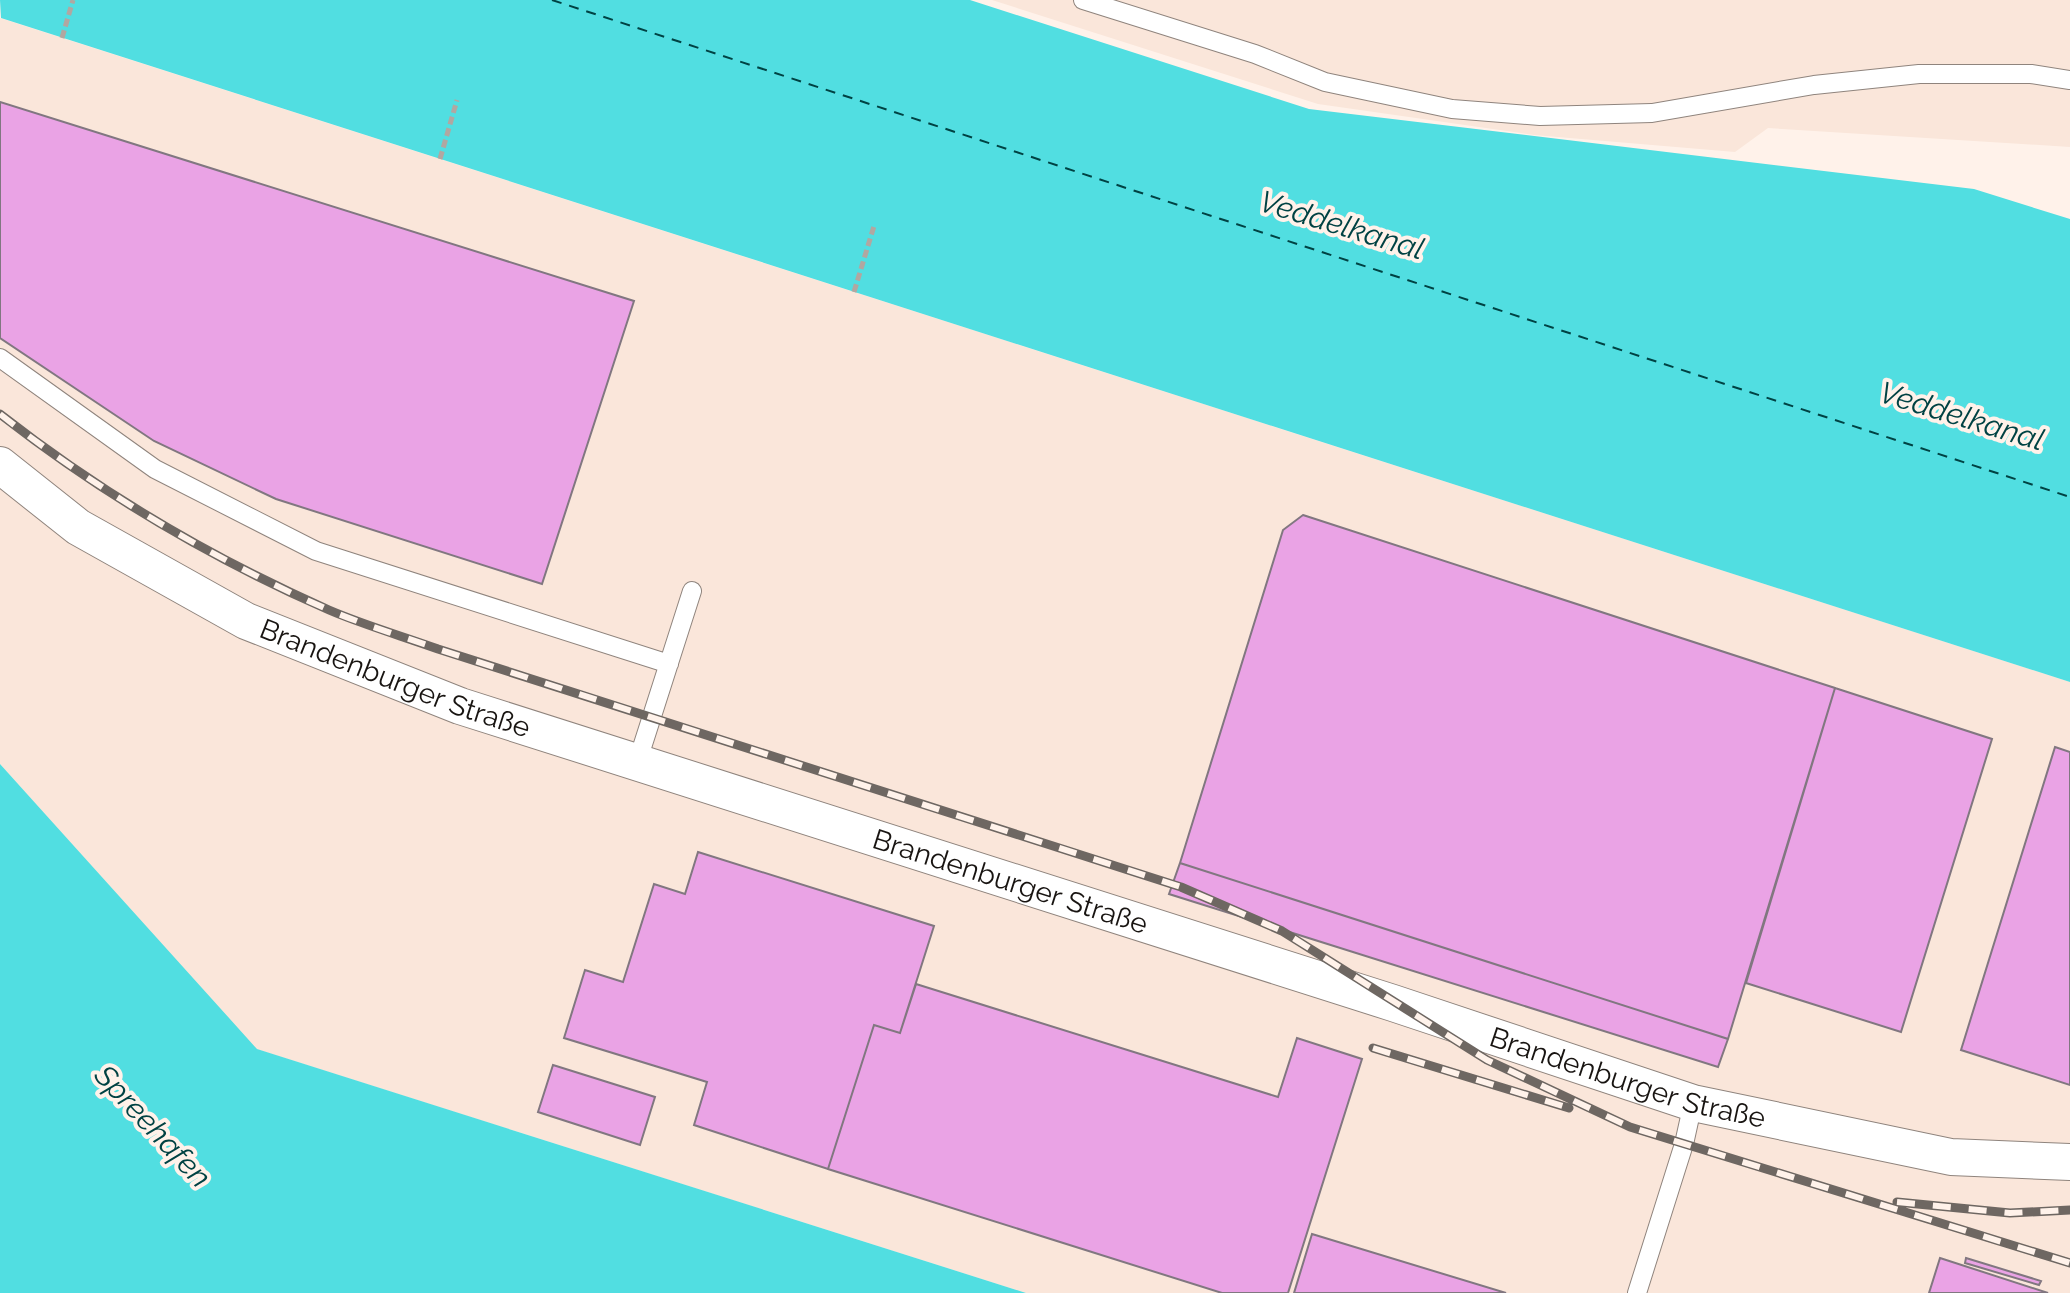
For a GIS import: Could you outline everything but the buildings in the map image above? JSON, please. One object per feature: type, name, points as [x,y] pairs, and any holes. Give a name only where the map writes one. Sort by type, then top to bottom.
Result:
[{"type":"street","name":"Brandenburger Straße","points":[[0,465],[78,527],[246,621],[460,706],[1393,1003],[1693,1103],[1951,1157],[2070,1162]]},
{"type":"lane","points":[[1083,0],[1255,54],[1325,82],[1452,109],[1496,113],[1540,116],[1652,113],[1814,85],[1919,74],[2031,74],[2070,80]]},
{"type":"lane","points":[[0,358],[155,469],[316,551],[669,664]]},
{"type":"lane","points":[[637,763],[692,591]]},
{"type":"lane","points":[[1637,1293],[1684,1144],[1693,1103]]},
{"type":"path","points":[[62,38],[73,0]]},
{"type":"path","points":[[440,159],[457,100]]},
{"type":"path","points":[[854,292],[874,226]]},
{"type":"shaded area","points":[[992,0],[2070,0],[2070,147],[1768,128],[1735,152],[1534,135],[1318,104]]},
{"type":"shaded area","points":[[0,18],[2070,682],[2070,1293],[1026,1293],[256,1049],[0,764]]},
{"type":"water","name":"Veddelkanal","points":[[0,0],[970,0],[1309,109],[1974,189],[2070,219],[2070,682],[1,18]]},
{"type":"water","name":"Spreehafen","points":[[0,764],[257,1049],[1026,1293],[0,1293]]},
{"type":"ferry route","points":[[552,0],[2070,497]]},
{"type":"railway","points":[[0,414],[77,471],[158,522],[242,569],[342,615],[438,649],[1181,887],[1282,931],[1487,1060],[1630,1127],[2070,1263]]},
{"type":"railway","points":[[1373,1048],[1569,1108]]},
{"type":"railway","points":[[1897,1202],[2010,1213],[2070,1210]]}]
